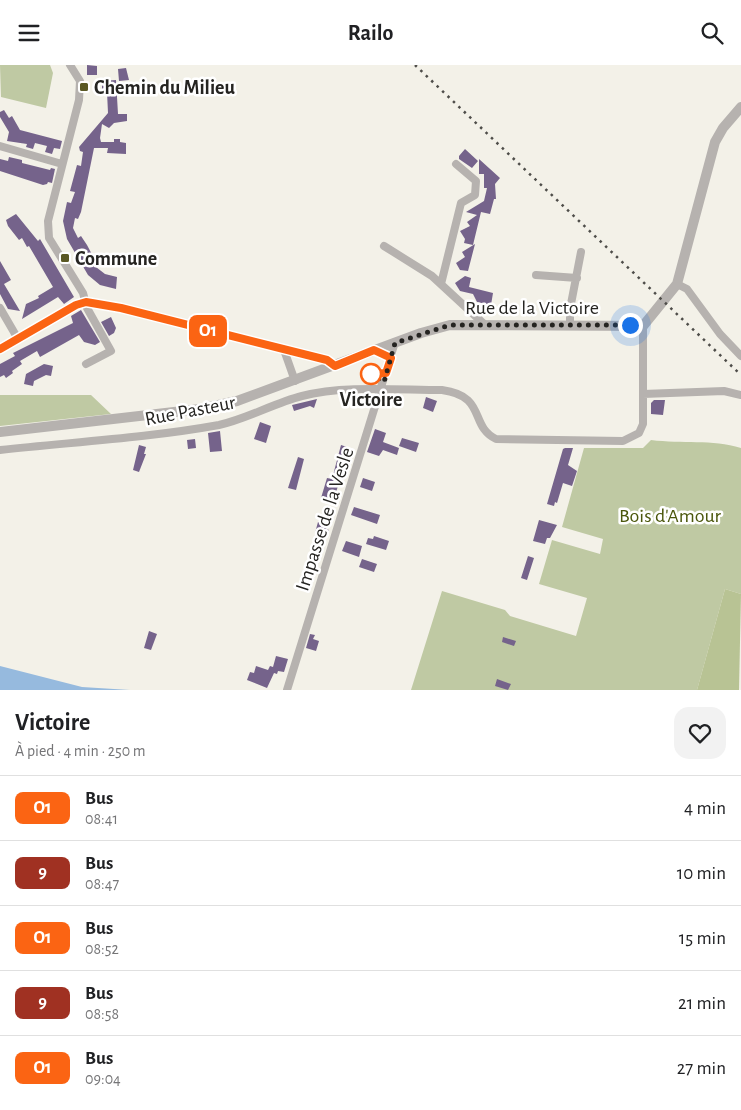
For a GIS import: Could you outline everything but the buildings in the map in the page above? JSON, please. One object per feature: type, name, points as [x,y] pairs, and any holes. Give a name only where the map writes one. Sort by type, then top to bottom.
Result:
[{"type":"street","points":[[70,65],[80,81],[79,100],[48,221],[49,238],[86,302],[91,316],[111,351],[86,364]]},
{"type":"street","points":[[741,107],[723,128],[716,142],[677,284],[643,325],[642,393],[724,391],[741,395]]},
{"type":"street","points":[[0,146],[62,164]]},
{"type":"street","points":[[441,284],[461,203],[476,195],[476,181],[456,164]]},
{"type":"street","points":[[384,246],[441,284],[484,324]]},
{"type":"street","points":[[570,324],[570,309],[578,278],[581,252]]},
{"type":"street","points":[[536,275],[578,278]]},
{"type":"street","points":[[677,284],[687,289],[720,334],[741,355]]},
{"type":"street","points":[[0,349],[76,305],[86,302],[121,308],[327,360],[335,366]]},
{"type":"street","points":[[0,308],[18,339]]},
{"type":"street","name":"Rue de la Victoire","points":[[0,433],[200,409],[237,401],[374,350],[450,325],[643,325]]},
{"type":"street","name":"Impasse de la Vesle","points":[[287,690],[382,391],[395,343]]},
{"type":"street","points":[[284,350],[295,381]]},
{"type":"street","points":[[374,350],[391,358]]},
{"type":"street","name":"Rue Pasteur","points":[[0,450],[163,433],[222,424],[325,391],[442,390],[464,394],[488,433],[503,440],[627,440],[642,428],[642,393]]},
{"type":"green space","points":[[0,65],[50,65],[53,73],[46,108],[1,97]]},
{"type":"green space","points":[[0,395],[91,395],[111,414],[0,426]]},
{"type":"green space","name":"Bois d'Amour","points":[[651,440],[708,443],[741,448],[741,594],[725,589],[697,690],[411,690],[442,591],[505,610],[510,616],[576,636],[587,598],[539,584],[552,540],[600,554],[603,539],[562,527],[584,448],[643,448]]},
{"type":"green space","points":[[725,589],[741,594],[739,690],[697,690]]},
{"type":"water","points":[[0,666],[82,687],[130,690],[0,690]]},
{"type":"railway","points":[[415,65],[741,375]]},
{"type":"bus line","name":"O1","points":[[0,349],[76,305],[86,302],[121,308],[327,360],[335,366],[374,350],[391,358],[386,373],[371,374]]},
{"type":"place","name":"Chemin du Milieu","points":[[84,87]]},
{"type":"place","name":"Commune","points":[[65,258]]},
{"type":"place","name":"Victoire","points":[[371,374]]},
{"type":"route","points":[[371,374],[384,382],[395,343],[450,325],[630,325]]}]
